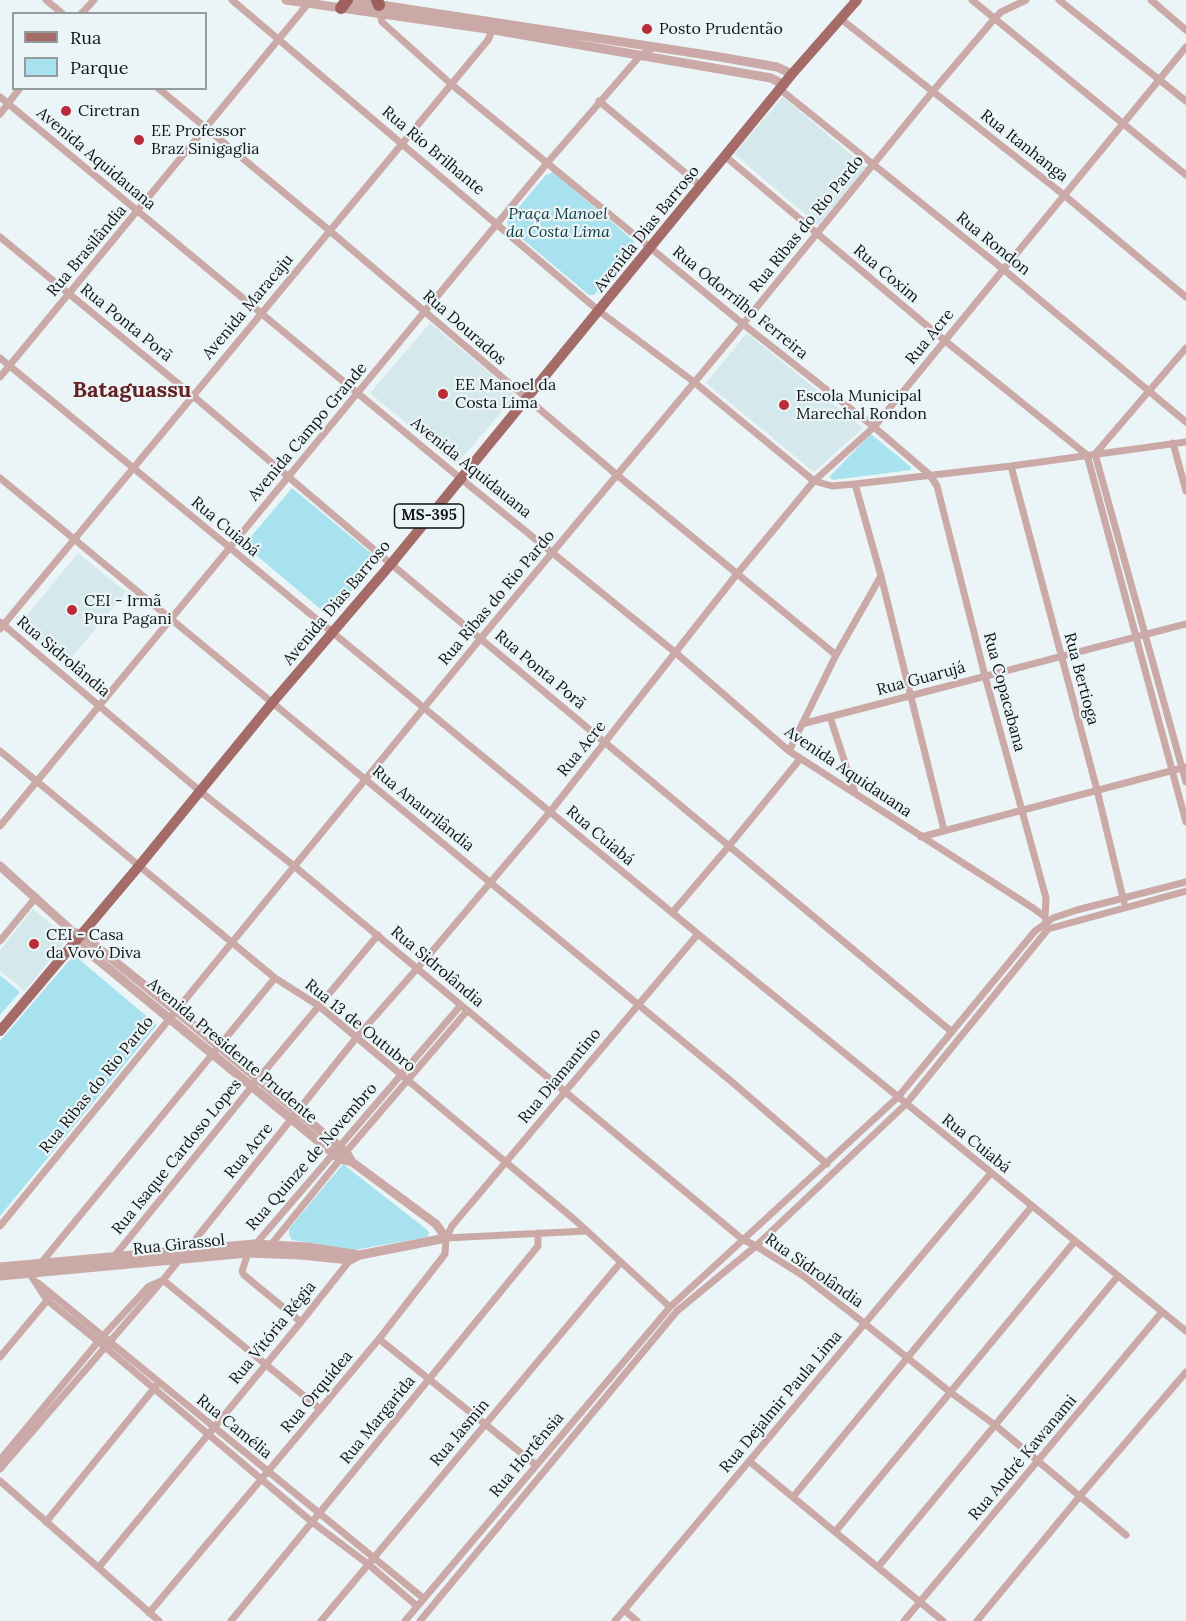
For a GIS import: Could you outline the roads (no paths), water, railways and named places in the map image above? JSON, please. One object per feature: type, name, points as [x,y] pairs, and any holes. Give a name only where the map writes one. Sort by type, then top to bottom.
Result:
[{"type":"main road","name":"Avenida Dias Barroso","points":[[0,1032],[77,935],[140,866],[272,703],[391,564],[527,399],[792,74],[857,0]]},
{"type":"street","points":[[46,0],[61,12]]},
{"type":"street","points":[[83,12],[94,0]]},
{"type":"street","name":"Rua Rio Brilhante","points":[[232,0],[599,311],[694,382],[814,481]]},
{"type":"street","points":[[286,0],[378,6],[494,26],[574,45],[771,78],[782,87]]},
{"type":"street","points":[[972,0],[1186,175]]},
{"type":"street","name":"Rua Ribas do Rio Pardo","points":[[0,1226],[481,638],[818,234],[933,91],[1001,12],[1026,0]]},
{"type":"street","points":[[1059,0],[1186,101]]},
{"type":"street","points":[[1150,0],[1186,30]]},
{"type":"street","name":"Rua Brasilândia","points":[[0,377],[310,2]]},
{"type":"street","name":"Rua Odorrilho Ferreira","points":[[378,6],[382,22],[451,84],[930,475]]},
{"type":"street","name":"Rua Itanhanga","points":[[841,20],[1064,195],[1186,297]]},
{"type":"street","points":[[494,26],[577,34],[720,57],[777,67],[792,74]]},
{"type":"street","name":"Avenida Maracaju","points":[[1,625],[488,40],[494,26]]},
{"type":"street","points":[[574,45],[577,34]]},
{"type":"street","name":"Avenida Campo Grande","points":[[0,825],[599,101],[639,57],[654,47]]},
{"type":"street","name":"Rua Acre","points":[[0,1469],[163,1280],[356,1038],[550,812],[737,574],[814,481],[874,427],[1186,47]]},
{"type":"street","points":[[719,69],[720,57]]},
{"type":"street","name":"Rua Rondon","points":[[782,87],[873,165],[1003,269],[1186,422]]},
{"type":"street","points":[[0,114],[19,90]]},
{"type":"street","name":"Rua Dourados","points":[[160,90],[617,475],[836,655]]},
{"type":"street","name":"Avenida Aquidauana","points":[[0,97],[460,478],[676,653],[789,751],[921,837],[1046,923]]},
{"type":"street","points":[[599,101],[701,186]]},
{"type":"street","name":"Rua Coxim","points":[[726,157],[944,340],[1091,455]]},
{"type":"street","name":"Rua Ponta Porã","points":[[0,237],[952,1032]]},
{"type":"street","points":[[1091,455],[1186,348]]},
{"type":"street","name":"Rua Cuiabá","points":[[0,358],[672,913],[1186,1331]]},
{"type":"street","points":[[814,481],[832,486],[855,484],[1186,442]]},
{"type":"street","points":[[1173,443],[1186,491]]},
{"type":"street","points":[[1091,455],[1184,767],[1186,782]]},
{"type":"street","points":[[1091,455],[1136,637],[1186,822]]},
{"type":"street","name":"Rua Bertioga","points":[[1011,466],[1097,790],[1125,907]]},
{"type":"street","name":"Rua Copacabana","points":[[930,475],[937,486],[985,676],[1046,898],[1046,923]]},
{"type":"street","name":"Rua Anaurilândia","points":[[0,478],[639,1004],[827,1164]]},
{"type":"street","points":[[855,484],[881,576],[944,830]]},
{"type":"street","points":[[789,751],[836,655],[881,576]]},
{"type":"street","name":"Rua Guarujá","points":[[802,724],[1186,624]]},
{"type":"street","name":"Rua Sidrolândia","points":[[1,625],[100,705],[201,792],[378,935],[742,1239],[802,1275],[995,1425],[1126,1535]]},
{"type":"street","points":[[830,717],[855,794]]},
{"type":"street","name":"Rua 13 de Outubro","points":[[0,751],[275,978],[318,1006],[506,1162],[587,1231],[670,1307]]},
{"type":"street","points":[[672,913],[800,759]]},
{"type":"street","points":[[921,837],[1184,767]]},
{"type":"street","name":"Avenida Presidente Prudente","points":[[0,866],[77,935],[340,1153],[436,1224],[446,1238]]},
{"type":"street","points":[[420,1621],[678,1311],[756,1246],[906,1104],[1006,982],[1046,923],[1077,910],[1186,882]]},
{"type":"street","points":[[1046,923],[1125,907],[1186,891]]},
{"type":"street","points":[[0,941],[36,897]]},
{"type":"street","name":"Rua Hortênsia","points":[[405,1621],[670,1307],[898,1097],[1035,931],[1046,923]]},
{"type":"street","name":"Rua Diamantino","points":[[446,1238],[452,1226],[698,934]]},
{"type":"street","name":"Rua Isaque Cardoso Lopes","points":[[113,1258],[255,1082],[378,935]]},
{"type":"street","points":[[998,976],[1006,982]]},
{"type":"street","points":[[41,1263],[275,978]]},
{"type":"street","name":"Rua Quinze de Novembro","points":[[262,1255],[401,1075],[461,1005]]},
{"type":"street","name":"Rua Quinze de Novembro","points":[[301,1322],[244,1275],[242,1271],[248,1253],[408,1081],[467,1011]]},
{"type":"street","name":"Rua Dejalmir Paula Lima","points":[[615,1621],[991,1173]]},
{"type":"street","points":[[793,1497],[1032,1206]]},
{"type":"street","name":"Rua Girassol","points":[[0,1276],[28,1270],[177,1261],[248,1253],[353,1256],[446,1238],[587,1231]]},
{"type":"street","name":"Rua Margarida","points":[[231,1621],[538,1246],[538,1233]]},
{"type":"street","name":"Rua Orquídea","points":[[149,1613],[379,1339],[445,1254],[446,1238]]},
{"type":"street","points":[[835,1532],[1074,1241]]},
{"type":"street","name":"Rua Girassol","points":[[0,1267],[28,1270],[41,1263],[254,1244],[307,1247],[353,1256]]},
{"type":"street","name":"Rua Vitória Régia","points":[[99,1567],[353,1256]]},
{"type":"street","name":"Rua Jasmin","points":[[321,1621],[621,1262]]},
{"type":"street","points":[[28,1270],[49,1298],[211,1430],[312,1522],[368,1564],[417,1606]]},
{"type":"street","points":[[878,1567],[1118,1276]]},
{"type":"street","points":[[0,1460],[100,1339],[148,1287],[163,1280],[320,1409]]},
{"type":"street","points":[[0,1357],[49,1298]]},
{"type":"street","name":"Rua André Kawanami","points":[[904,1621],[1162,1312]]},
{"type":"street","points":[[379,1339],[536,1465]]},
{"type":"street","points":[[977,1621],[1186,1372]]},
{"type":"street","points":[[46,1522],[156,1386]]},
{"type":"street","name":"Rua Camélia","points":[[211,1430],[267,1471],[423,1598]]},
{"type":"street","points":[[749,1461],[943,1621]]},
{"type":"street","points":[[0,1481],[159,1621]]},
{"type":"street","points":[[624,1610],[637,1621]]},
{"type":"place","name":"Posto Prudentão","points":[[647,29]]},
{"type":"place","name":"Ciretran","points":[[66,111]]},
{"type":"place","name":"EE Professor Braz Sinigaglia","points":[[139,140]]},
{"type":"place","name":"EE Manoel da Costa Lima","points":[[443,394]]},
{"type":"place","name":"Escola Municipal Marechal Rondon","points":[[784,405]]},
{"type":"place","name":"CEI - Irmã Pura Pagani","points":[[72,610]]},
{"type":"place","name":"CEI - Casa da Vovó Diva","points":[[34,944]]},
{"type":"district","name":"Bataguassu","points":[[132,391]]},
{"type":"park label","name":"Praça Manoel da Costa Lima","points":[[558,223]]}]
